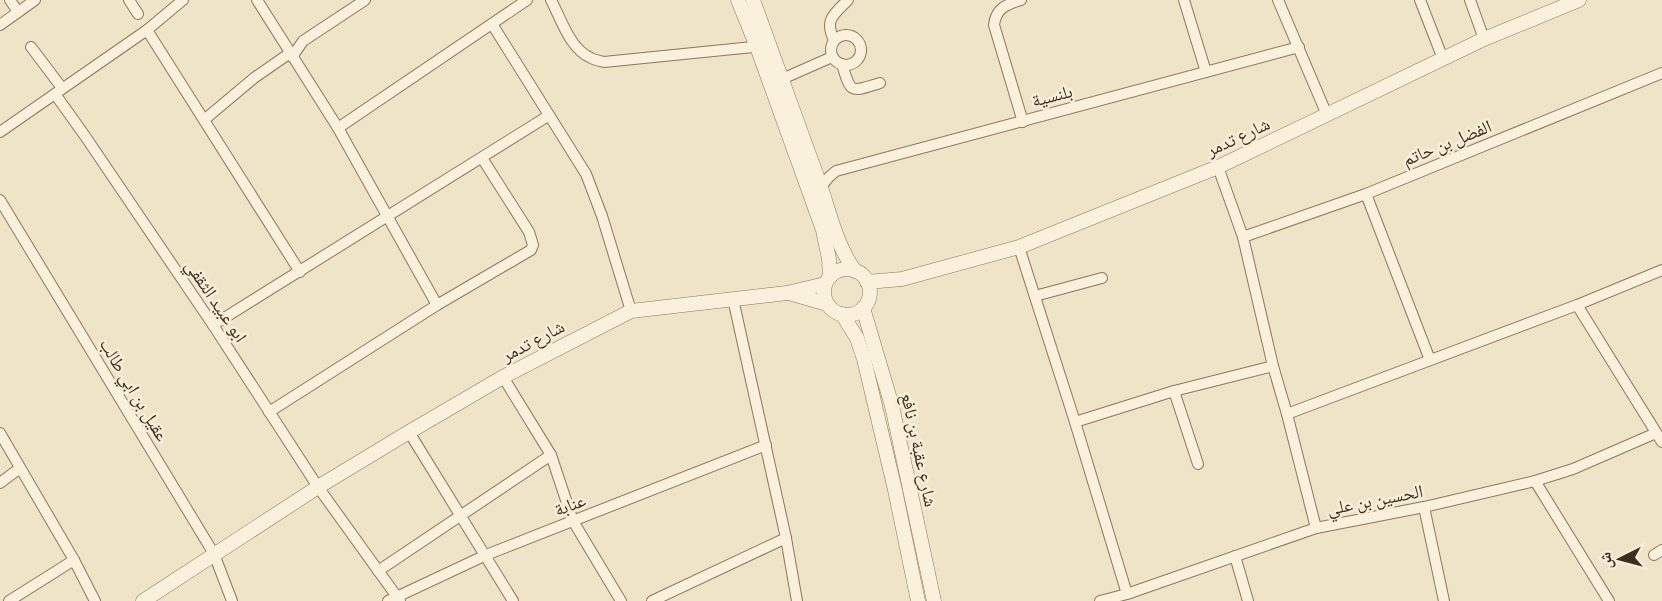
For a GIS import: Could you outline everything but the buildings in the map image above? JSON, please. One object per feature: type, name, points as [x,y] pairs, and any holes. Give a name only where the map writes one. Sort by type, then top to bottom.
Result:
[{"type":"street","points":[[10,0],[18,12]]},
{"type":"street","points":[[0,25],[35,0]]},
{"type":"street","points":[[129,0],[138,14]]},
{"type":"street","points":[[0,132],[147,30],[183,0]]},
{"type":"street","points":[[257,0],[338,128],[437,305]]},
{"type":"street","points":[[204,120],[254,78],[291,55],[303,41],[365,0]]},
{"type":"street","points":[[338,128],[527,0]]},
{"type":"street","points":[[551,0],[578,49],[590,58],[604,62],[763,46]]},
{"type":"street","points":[[738,0],[782,79],[840,247],[855,271]]},
{"type":"street","points":[[753,0],[763,46],[823,230],[829,259],[828,280],[824,294],[827,304],[834,311],[842,314],[850,315],[857,312],[866,295],[860,274],[849,269],[842,270],[828,280]]},
{"type":"street","points":[[834,40],[849,35],[856,39],[860,46],[860,54],[856,60],[849,65],[842,64],[832,57],[831,50],[834,40],[830,31],[833,14],[848,0]]},
{"type":"street","points":[[1022,0],[1010,3],[1001,9],[995,16],[994,25],[1023,122]]},
{"type":"street","points":[[1184,0],[1206,72]]},
{"type":"street","points":[[1278,0],[1327,115]]},
{"type":"street","points":[[1420,0],[1443,59]]},
{"type":"street","points":[[1470,0],[1484,39]]},
{"type":"street","name":"شارع تدمر","points":[[866,295],[902,279],[1019,248],[1218,167],[1484,39],[1579,0]]},
{"type":"street","points":[[492,24],[586,174],[602,216],[631,311]]},
{"type":"street","points":[[147,30],[300,272]]},
{"type":"street","name":"ابو عبيد الثقفي","points":[[31,47],[86,136],[318,487]]},
{"type":"street","name":"بلنسية","points":[[820,188],[836,171],[1299,47]]},
{"type":"street","points":[[782,79],[832,57]]},
{"type":"street","points":[[842,64],[852,89],[857,90],[880,83]]},
{"type":"street","name":"الفضل بن حاتم","points":[[1243,237],[1366,194],[1662,74]]},
{"type":"street","points":[[213,325],[548,116]]},
{"type":"street","points":[[270,412],[437,305],[531,250],[533,245],[529,232],[482,158]]},
{"type":"street","points":[[1218,167],[1243,237],[1273,366],[1316,528]]},
{"type":"street","points":[[1366,194],[1430,360]]},
{"type":"street","name":"عقيل بن ابي طالب","points":[[0,200],[214,555],[232,601]]},
{"type":"street","points":[[1019,248],[1127,594]]},
{"type":"street","points":[[1287,414],[1577,305],[1662,270]]},
{"type":"street","points":[[1035,296],[1102,278]]},
{"type":"street","name":"شارع تدمر","points":[[143,601],[318,487],[409,432],[503,377],[631,311],[787,292],[828,280]]},
{"type":"street","name":"شارع تدمر","points":[[787,292],[827,304]]},
{"type":"street","name":"شارع عقبة بن نافع","points":[[866,295],[934,601]]},
{"type":"street","points":[[733,299],[786,538],[797,601]]},
{"type":"street","points":[[1577,305],[1659,438]]},
{"type":"street","name":"شارع عقبة بن نافع","points":[[842,314],[857,338],[864,359],[918,601]]},
{"type":"street","points":[[1075,422],[1174,391],[1273,366]]},
{"type":"street","points":[[503,377],[551,455],[573,521],[621,601]]},
{"type":"street","points":[[1174,391],[1198,464]]},
{"type":"street","points":[[409,432],[513,601]]},
{"type":"street","points":[[0,433],[74,560],[95,601]]},
{"type":"street","name":"الحسين بن علي","points":[[1100,601],[1127,594],[1316,528],[1424,507],[1535,481],[1659,438]]},
{"type":"street","name":"عنابة","points":[[395,600],[486,555],[766,445]]},
{"type":"street","points":[[378,571],[551,455]]},
{"type":"street","points":[[0,483],[20,468]]},
{"type":"street","points":[[1535,481],[1609,601]]},
{"type":"street","points":[[318,487],[378,571],[395,600]]},
{"type":"street","points":[[1424,507],[1444,601]]},
{"type":"street","points":[[652,601],[786,538]]},
{"type":"street","points":[[1235,556],[1248,601]]},
{"type":"street","points":[[9,601],[74,560]]}]
